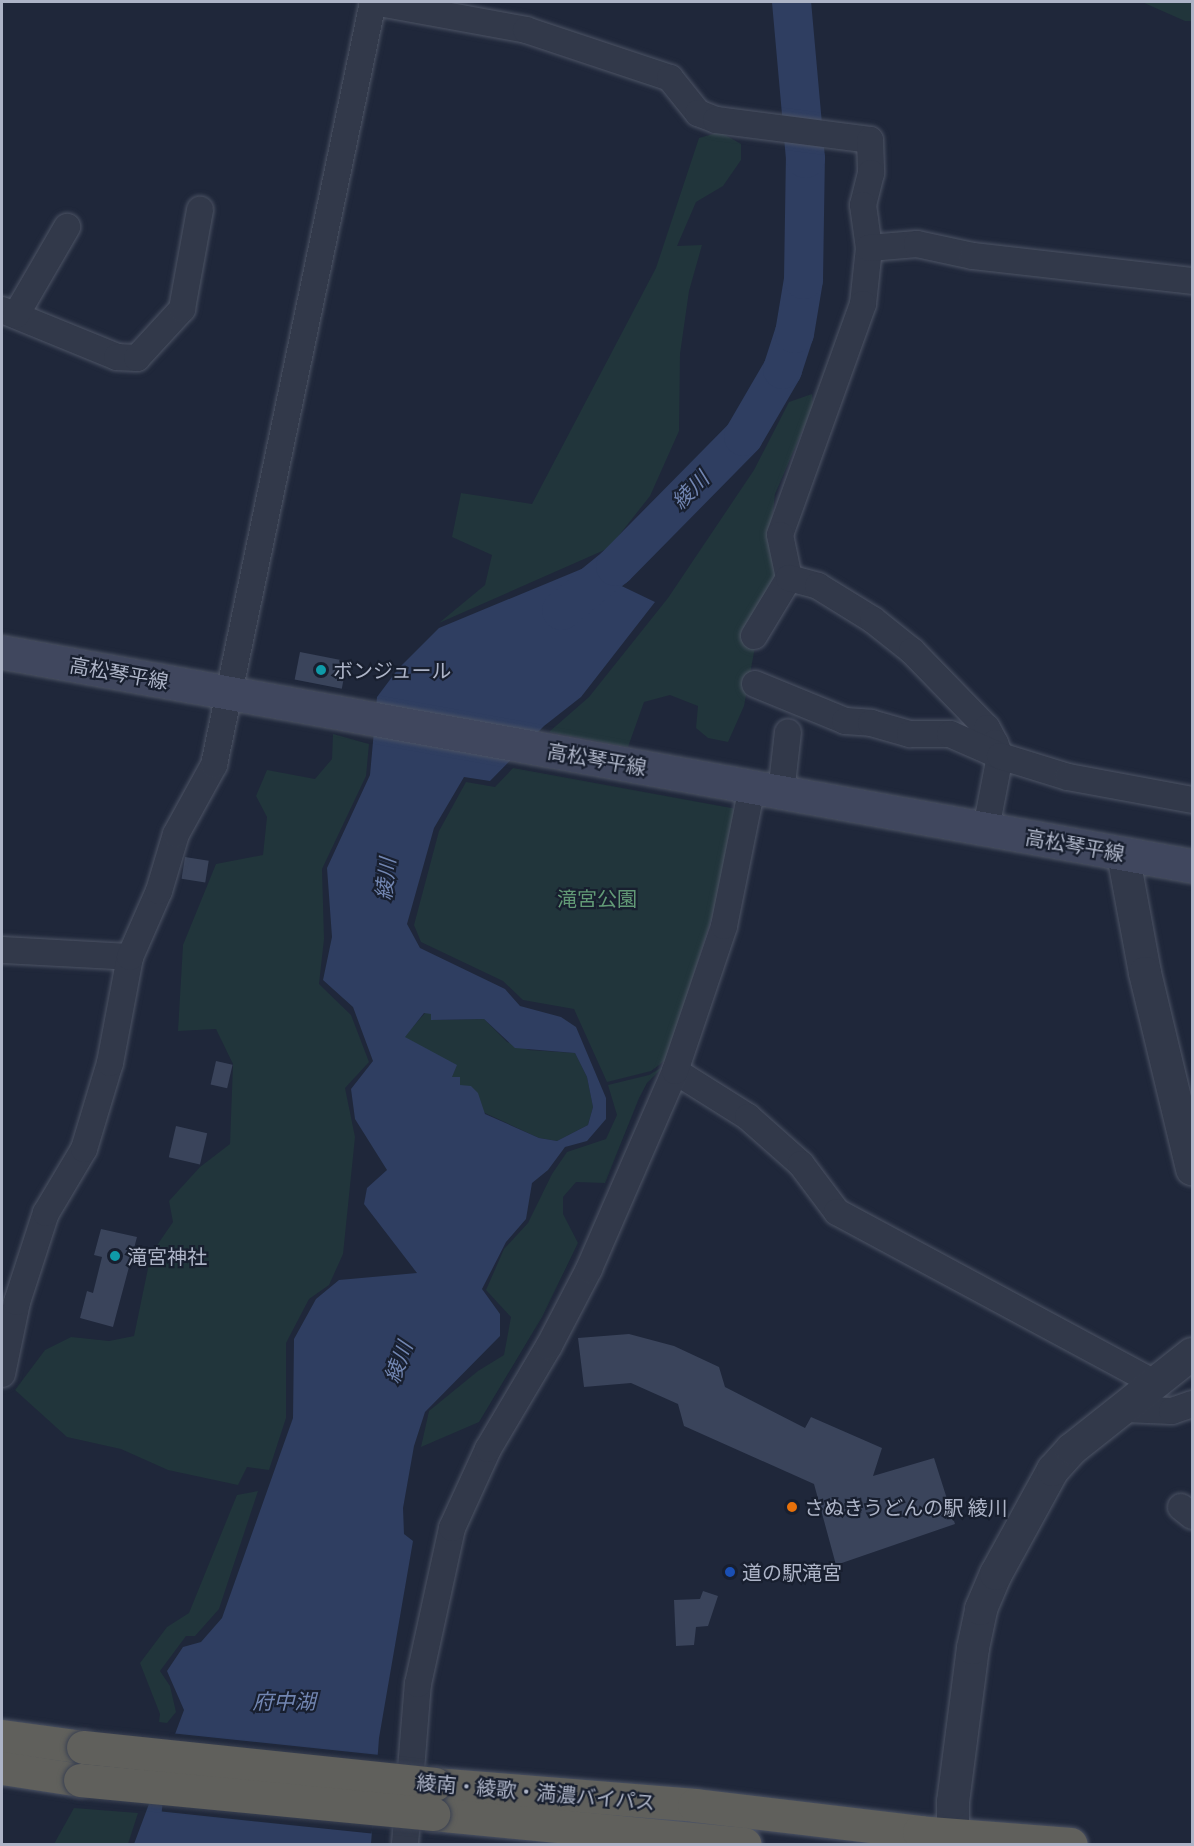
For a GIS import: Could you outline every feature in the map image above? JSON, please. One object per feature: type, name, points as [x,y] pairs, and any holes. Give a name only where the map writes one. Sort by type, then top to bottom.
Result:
[{"type":"highway","name":"綾南・綾歌・満濃バイパス","points":[[2,1736],[745,1845]]},
{"type":"highway","name":"綾南・綾歌・満濃バイパス","points":[[2,1768],[80,1780],[434,1799],[694,1805],[953,1839],[1071,1845]]},
{"type":"main road","name":"高松琴平線","points":[[2,652],[1192,866]]},
{"type":"street","points":[[2,1374],[17,1302],[46,1213],[84,1149],[110,1063],[130,957],[159,891],[176,834],[214,765],[226,692],[374,2],[526,30],[670,78],[698,113],[716,120],[870,140],[871,173],[863,205],[868,248],[863,304],[780,535],[789,578],[754,636]]},
{"type":"street","points":[[67,227],[9,312],[117,357],[137,358],[182,309],[200,210]]},
{"type":"street","points":[[868,248],[917,244],[973,256],[1192,281]]},
{"type":"street","points":[[789,578],[818,586],[873,620],[912,651],[987,728],[1000,756],[986,829]]},
{"type":"street","points":[[755,684],[845,721],[871,723],[910,734],[950,734],[1000,756],[1068,777],[1192,800]]},
{"type":"street","points":[[405,1845],[418,1684],[452,1528],[488,1449],[549,1346],[589,1269],[675,1071],[724,926],[766,790],[788,732]]},
{"type":"street","points":[[1123,854],[1142,962],[1190,1150]]},
{"type":"street","points":[[2,950],[130,957]]},
{"type":"street","points":[[675,1071],[748,1117],[801,1164],[837,1212],[1156,1384]]},
{"type":"street","points":[[953,1839],[953,1802],[981,1609],[1017,1531],[1053,1470],[1072,1449],[1192,1354]]},
{"type":"street","points":[[1125,1409],[1173,1411],[1192,1404]]},
{"type":"green space","points":[[1142,2],[1192,2],[1192,21],[1185,21]]},
{"type":"green space","points":[[720,132],[741,144],[741,160],[723,186],[696,202],[677,246],[702,245],[689,291],[680,354],[679,431],[650,496],[609,548],[439,623],[485,585],[492,555],[452,537],[461,493],[532,504],[656,268],[699,138]]},
{"type":"green space","points":[[812,394],[813,406],[775,494],[770,538],[777,574],[755,647],[744,706],[728,742],[708,738],[696,728],[698,706],[670,695],[644,702],[628,747],[549,732],[589,697],[668,598],[754,470],[789,402]]},
{"type":"green space","points":[[333,734],[369,744],[366,776],[322,869],[324,939],[319,984],[351,1015],[369,1062],[345,1088],[355,1137],[343,1254],[329,1285],[309,1299],[286,1343],[286,1418],[269,1470],[247,1467],[238,1485],[168,1470],[121,1449],[67,1437],[15,1390],[45,1350],[71,1337],[109,1341],[134,1336],[151,1254],[173,1222],[169,1201],[200,1167],[230,1144],[233,1064],[216,1029],[178,1031],[183,945],[216,864],[263,855],[267,817],[256,796],[267,770],[315,779],[332,759]]},
{"type":"green space","name":"滝宮公園","points":[[513,768],[737,809],[716,904],[667,1059],[651,1071],[607,1082],[574,1009],[523,1000],[503,981],[421,942],[414,925],[439,831],[466,782],[495,787]]},
{"type":"green space","points":[[425,1013],[431,1013],[431,1020],[484,1019],[507,1042],[529,1050],[575,1053],[587,1077],[593,1107],[588,1125],[557,1141],[539,1138],[485,1113],[451,1077],[456,1066],[404,1037]]},
{"type":"green space","points":[[664,1066],[647,1083],[639,1098],[605,1183],[576,1182],[563,1197],[563,1214],[578,1243],[542,1317],[479,1422],[421,1447],[429,1411],[478,1371],[504,1355],[511,1317],[486,1290],[504,1249],[528,1223],[552,1174],[567,1152],[606,1139],[617,1115],[608,1085],[649,1075]]},
{"type":"green space","points":[[258,1491],[219,1609],[195,1636],[186,1636],[160,1671],[170,1686],[176,1712],[167,1723],[159,1722],[160,1714],[140,1663],[167,1627],[189,1613],[237,1495]]},
{"type":"green space","points":[[74,1808],[138,1813],[128,1844],[54,1844]]},
{"type":"water","name":"府中湖","points":[[584,568],[655,602],[581,697],[544,726],[490,781],[464,777],[434,828],[407,924],[420,948],[505,989],[520,1006],[561,1017],[576,1027],[606,1098],[606,1119],[587,1141],[565,1147],[548,1170],[532,1183],[526,1219],[506,1242],[482,1289],[500,1314],[500,1336],[425,1412],[414,1446],[403,1508],[404,1534],[413,1541],[379,1738],[371,1844],[134,1844],[184,1710],[167,1671],[183,1647],[201,1642],[222,1618],[293,1418],[294,1339],[316,1299],[339,1280],[417,1273],[364,1204],[367,1188],[387,1170],[355,1119],[351,1089],[373,1061],[353,1007],[323,980],[332,937],[327,868],[370,775],[377,697],[398,669],[439,628]],"holes":[[[424,1013],[431,1014],[431,1020],[484,1019],[515,1048],[575,1053],[587,1077],[593,1107],[588,1125],[557,1141],[539,1138],[485,1114],[478,1093],[471,1086],[460,1085],[460,1077],[452,1077],[457,1065],[405,1037]]]},
{"type":"pier","points":[[170,1733],[380,1755],[372,1834],[162,1812]]},
{"type":"building","name":"ボンジュール","points":[[300,652],[347,661],[342,689],[295,679]]},
{"type":"building","points":[[185,857],[209,861],[205,882],[182,879]]},
{"type":"building","points":[[216,1061],[233,1065],[227,1088],[211,1084]]},
{"type":"building","points":[[176,1126],[207,1133],[200,1164],[169,1157]]},
{"type":"building","points":[[101,1229],[137,1237],[113,1327],[80,1318],[87,1291],[93,1293],[102,1257],[94,1255]]},
{"type":"building","points":[[629,1334],[674,1346],[719,1367],[725,1387],[805,1428],[811,1417],[882,1448],[873,1476],[934,1458],[955,1524],[836,1565],[814,1484],[684,1426],[678,1404],[631,1383],[584,1387],[578,1338]]},
{"type":"building","points":[[703,1591],[718,1596],[708,1626],[696,1627],[694,1645],[676,1646],[674,1600],[700,1599]]},
{"type":"waterway","name":"綾川","points":[[561,610],[615,566],[743,436],[782,369],[794,333],[803,279],[805,158],[791,2]]},
{"type":"place","name":"ボンジュール","points":[[321,670]]},
{"type":"place","name":"滝宮神社","points":[[115,1256]]},
{"type":"place","name":"さぬきうどんの駅 綾川","points":[[792,1507]]},
{"type":"place","name":"道の駅滝宮","points":[[730,1572]]}]
